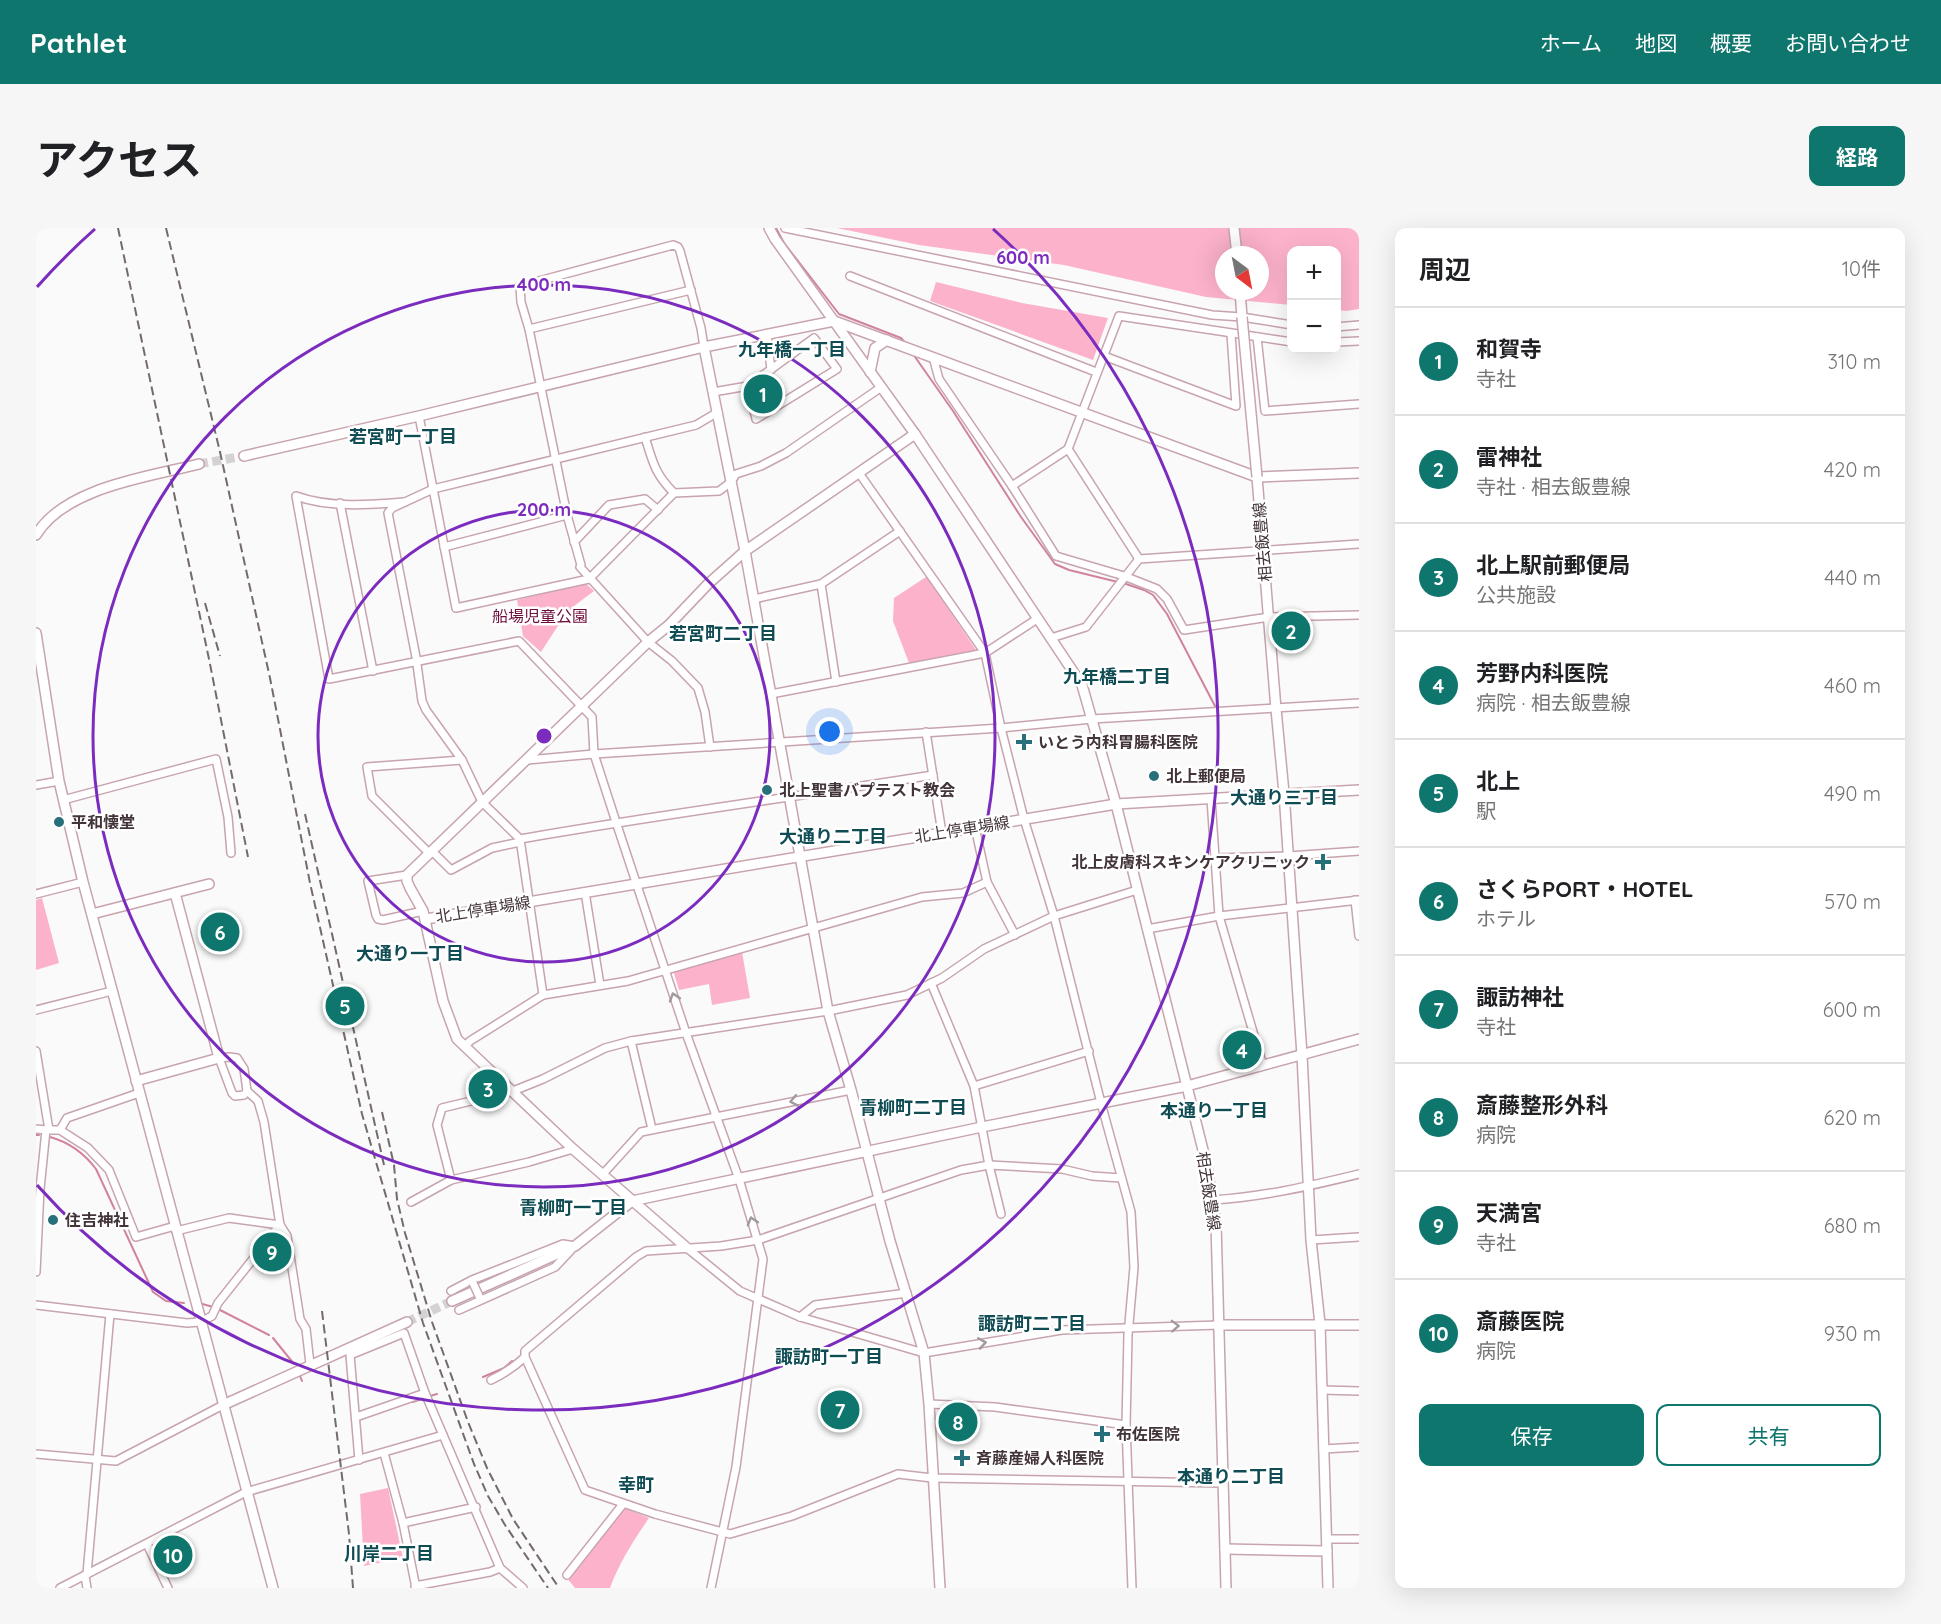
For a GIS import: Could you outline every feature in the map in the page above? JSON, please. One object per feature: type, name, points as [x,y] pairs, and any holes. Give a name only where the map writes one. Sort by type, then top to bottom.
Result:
[{"type":"street","name":"相去飯豊線","points":[[769,228],[880,388],[915,434],[1082,685],[1116,804],[1206,1162],[1216,1223],[1226,1588]]},
{"type":"street","points":[[785,228],[1212,315],[1287,324]]},
{"type":"street","points":[[1234,228],[1235,246]]},
{"type":"street","points":[[710,747],[705,711],[698,688],[672,661],[648,642],[580,567],[567,515],[529,329],[521,302],[520,286],[674,245],[680,251],[691,290],[718,412],[828,1011],[851,1090],[878,1198],[924,1353],[940,1588]]},
{"type":"street","points":[[850,276],[1096,372]]},
{"type":"street","points":[[529,329],[691,290]]},
{"type":"street","name":"相去飯豊線","points":[[1241,300],[1293,907],[1311,1240],[1320,1324],[1328,1588]]},
{"type":"street","points":[[1012,486],[1068,449],[1119,316],[1287,341]]},
{"type":"street","points":[[244,456],[704,347],[834,321],[1257,477],[1359,473]]},
{"type":"street","points":[[1341,327],[1359,325]]},
{"type":"street","points":[[767,334],[771,370]]},
{"type":"street","points":[[1104,356],[1236,406],[1232,334]]},
{"type":"street","points":[[1257,337],[1265,411],[1359,404]]},
{"type":"street","points":[[713,392],[748,386],[814,338],[837,369],[756,419],[748,386]]},
{"type":"street","points":[[870,372],[875,348],[887,340]]},
{"type":"street","points":[[1341,342],[1359,340]]},
{"type":"street","points":[[933,357],[939,379],[1012,486],[1056,556],[1124,576],[1157,589],[1167,599],[1184,630],[1269,617],[1359,615]]},
{"type":"street","points":[[419,416],[456,608],[589,579],[674,493],[719,491],[731,482],[736,474],[761,466],[786,453],[880,388]]},
{"type":"street","points":[[543,995],[520,841],[482,802],[462,760],[422,701],[417,662],[388,513],[392,508],[433,489],[696,425],[718,412]]},
{"type":"street","points":[[425,915],[378,919],[368,881],[407,875],[745,551],[915,434]]},
{"type":"street","points":[[645,437],[653,465],[661,480],[674,493]]},
{"type":"street","points":[[1068,449],[1139,559]]},
{"type":"street","points":[[38,529],[74,501],[107,487],[199,464]]},
{"type":"street","points":[[859,473],[985,653],[1024,819],[1054,916],[1131,1212],[1134,1256],[1126,1425],[1130,1481],[1132,1588]]},
{"type":"street","points":[[404,502],[370,505],[313,502],[296,496],[329,680],[519,641],[592,717],[594,754],[686,1033],[739,1179],[758,1240],[763,1259],[736,1467],[711,1588]]},
{"type":"street","points":[[574,542],[609,505],[645,499],[658,510]]},
{"type":"street","points":[[340,503],[373,671]]},
{"type":"street","points":[[444,547],[567,515]]},
{"type":"street","points":[[754,599],[821,584],[900,531]]},
{"type":"street","points":[[1051,638],[1086,627],[1139,559],[1359,544]]},
{"type":"street","points":[[821,584],[836,682]]},
{"type":"street","points":[[771,694],[985,653],[1037,619]]},
{"type":"street","points":[[36,633],[59,781],[83,882],[273,1588]]},
{"type":"street","points":[[526,760],[1001,728],[1092,719],[1359,703]]},
{"type":"street","points":[[926,732],[942,833]]},
{"type":"street","points":[[63,800],[216,759],[228,817],[231,853]]},
{"type":"street","points":[[462,760],[368,767],[372,796],[451,870],[492,848],[616,822],[933,775]]},
{"type":"street","points":[[36,785],[59,781]]},
{"type":"street","name":"北上停車場線","points":[[425,915],[529,902],[1116,804],[1359,790]]},
{"type":"street","points":[[1211,799],[1219,916],[1263,1066]]},
{"type":"street","points":[[975,827],[987,882],[1015,934]]},
{"type":"street","points":[[1215,858],[1359,851]]},
{"type":"street","points":[[407,875],[410,888],[425,915],[443,1001],[457,1039],[573,1149],[740,1291],[800,1317],[924,1353],[1062,1330],[1219,1325],[1359,1325]]},
{"type":"street","points":[[36,894],[83,882]]},
{"type":"street","points":[[465,1046],[543,995],[628,981],[922,897],[963,893],[987,882]]},
{"type":"street","points":[[92,914],[209,884]]},
{"type":"street","points":[[451,1180],[437,1125],[442,1108],[513,1091],[606,1048],[631,1041],[828,1011],[907,995],[942,978],[984,949],[1054,916],[1137,890]]},
{"type":"street","points":[[585,892],[600,985]]},
{"type":"street","points":[[175,893],[219,1058],[232,1093],[239,1097],[247,1091]]},
{"type":"street","points":[[1147,929],[1219,916],[1357,900],[1359,936]]},
{"type":"street","points":[[932,983],[974,1086],[1001,1214]]},
{"type":"street","points":[[36,1010],[112,991]]},
{"type":"street","points":[[459,1310],[480,1298],[555,1267],[574,1246],[632,1201],[1187,1086],[1359,1039]]},
{"type":"street","points":[[631,1041],[652,1130]]},
{"type":"street","points":[[36,1051],[49,1130],[60,1130],[88,1148],[109,1170],[136,1237],[229,1218],[280,1225]]},
{"type":"street","points":[[974,1086],[1089,1052]]},
{"type":"street","points":[[136,1081],[219,1058],[237,1058],[241,1062],[247,1082],[247,1091],[258,1101],[264,1122],[280,1225],[287,1236],[300,1319],[306,1329],[310,1364]]},
{"type":"street","points":[[603,1174],[641,1132],[851,1090]]},
{"type":"street","points":[[60,1130],[67,1118],[140,1093]]},
{"type":"street","points":[[36,1129],[46,1130],[40,1189],[36,1272]]},
{"type":"street","points":[[411,1202],[451,1180],[573,1149]]},
{"type":"street","points":[[1121,1178],[1092,1176],[1062,1169],[989,1165],[961,1170],[758,1240],[721,1246],[646,1251],[525,1351],[525,1357],[585,1490],[623,1504],[730,1534],[792,1516],[898,1474],[932,1478],[1223,1483]]},
{"type":"street","points":[[1212,1200],[1244,1198],[1359,1174]]},
{"type":"street","points":[[36,1305],[187,1323],[200,1322],[212,1316],[218,1303],[280,1225]]},
{"type":"street","points":[[1311,1240],[1359,1237]]},
{"type":"street","points":[[452,1296],[473,1282],[563,1244],[574,1246]]},
{"type":"street","points":[[452,1296],[574,1246]]},
{"type":"street","points":[[473,1282],[480,1298]]},
{"type":"street","points":[[800,1317],[815,1305],[906,1293]]},
{"type":"street","points":[[87,1588],[86,1575],[110,1314]]},
{"type":"street","points":[[36,1454],[116,1461],[223,1405],[407,1322]]},
{"type":"street","points":[[359,1460],[350,1355],[404,1333],[425,1393],[501,1568],[523,1588]]},
{"type":"street","points":[[490,1380],[505,1374],[525,1357]]},
{"type":"street","points":[[1322,1390],[1359,1391]]},
{"type":"street","points":[[356,1417],[425,1393]]},
{"type":"street","points":[[929,1404],[995,1407],[1126,1425]]},
{"type":"street","points":[[60,1588],[246,1492],[443,1435]]},
{"type":"street","points":[[1323,1449],[1359,1447]]},
{"type":"street","points":[[384,1453],[403,1523],[416,1587],[501,1568]]},
{"type":"street","points":[[567,1575],[623,1504]]},
{"type":"street","points":[[403,1523],[476,1508]]},
{"type":"street","points":[[1326,1539],[1359,1539]]},
{"type":"street","points":[[147,1544],[168,1588]]},
{"type":"street","points":[[1225,1549],[1327,1551]]},
{"type":"green space","points":[[837,228],[1359,228],[1359,309],[1341,310],[1341,246],[1287,246],[1287,305],[1238,300],[1269,300],[1269,246],[1215,246],[1215,298],[1064,265],[919,245]]},
{"type":"green space","points":[[936,282],[1022,303],[1108,318],[1093,360],[930,301]]},
{"type":"green space","points":[[926,577],[976,650],[909,663],[893,621],[894,598]]},
{"type":"green space","name":"船場児童公園","points":[[585,583],[594,591],[574,606],[561,621],[541,652],[523,636],[517,600]]},
{"type":"green space","points":[[42,898],[59,963],[36,970],[36,900]]},
{"type":"green space","points":[[742,952],[750,998],[712,1005],[709,984],[679,990],[673,970]]},
{"type":"green space","points":[[388,1488],[403,1558],[364,1566],[360,1494]]},
{"type":"green space","points":[[624,1508],[649,1518],[632,1543],[610,1588],[575,1588],[567,1578]]},
{"type":"waterway","points":[[776,228],[784,243],[839,314],[901,338],[906,344]]},
{"type":"waterway","points":[[913,354],[953,411],[1021,517],[1055,564],[1069,570],[1126,584],[1153,595],[1167,614],[1216,708]]},
{"type":"waterway","points":[[50,1137],[75,1149],[96,1169],[153,1292],[166,1301],[184,1303]]},
{"type":"waterway","points":[[199,1303],[213,1307]]},
{"type":"waterway","points":[[220,1310],[269,1335]]},
{"type":"waterway","points":[[273,1338],[294,1364]]},
{"type":"waterway","points":[[483,1377],[504,1368],[512,1361]]},
{"type":"waterway","points":[[300,1376],[302,1381]]},
{"type":"waterway","points":[[430,1396],[437,1394]]},
{"type":"waterway","points":[[413,1402],[424,1398]]},
{"type":"tunnel","points":[[199,464],[244,456]]},
{"type":"tunnel","points":[[407,1322],[452,1301]]},
{"type":"railway","points":[[118,228],[209,659],[248,857]]},
{"type":"railway","points":[[166,228],[220,452],[270,678],[310,883],[362,1114],[423,1323],[474,1464],[488,1496],[505,1525],[548,1588]]},
{"type":"railway","points":[[205,603],[220,656]]},
{"type":"railway","points":[[305,814],[384,1165]]},
{"type":"railway","points":[[382,1112],[394,1165],[397,1199],[405,1233],[432,1322],[468,1422],[487,1468],[513,1519],[559,1588]]},
{"type":"railway","points":[[322,1311],[349,1534],[353,1588]]},
{"type":"place","name":"和賀寺","points":[[763,394]]},
{"type":"place","name":"雷神社","points":[[1291,631]]},
{"type":"place","name":"いとう内科胃腸科医院","points":[[1024,742]]},
{"type":"place","name":"北上郵便局","points":[[1154,776]]},
{"type":"place","name":"北上聖書バプテスト教会","points":[[767,790]]},
{"type":"place","name":"平和懐堂","points":[[59,822]]},
{"type":"place","name":"北上皮膚科スキンケアクリニック","points":[[1323,862]]},
{"type":"place","name":"さくらPORT・HOTEL","points":[[220,932]]},
{"type":"place","name":"北上","points":[[345,1006]]},
{"type":"place","name":"芳野内科医院","points":[[1242,1050]]},
{"type":"place","name":"北上駅前郵便局","points":[[488,1089]]},
{"type":"place","name":"住吉神社","points":[[53,1220]]},
{"type":"place","name":"天満宮","points":[[272,1252]]},
{"type":"place","name":"諏訪神社","points":[[840,1410]]},
{"type":"place","name":"斎藤整形外科","points":[[958,1422]]},
{"type":"place","name":"布佐医院","points":[[1102,1434]]},
{"type":"place","name":"斉藤産婦人科医院","points":[[962,1458]]},
{"type":"place","name":"斎藤医院","points":[[173,1555]]},
{"type":"district","name":"九年橋一丁目","points":[[792,350]]},
{"type":"district","name":"若宮町一丁目","points":[[403,437]]},
{"type":"district","name":"若宮町二丁目","points":[[723,634]]},
{"type":"district","name":"九年橋二丁目","points":[[1117,677]]},
{"type":"district","name":"大通り三丁目","points":[[1284,798]]},
{"type":"district","name":"大通り二丁目","points":[[833,837]]},
{"type":"district","name":"大通り一丁目","points":[[410,954]]},
{"type":"district","name":"青柳町二丁目","points":[[913,1108]]},
{"type":"district","name":"本通り一丁目","points":[[1214,1111]]},
{"type":"district","name":"青柳町一丁目","points":[[573,1208]]},
{"type":"district","name":"諏訪町二丁目","points":[[1032,1324]]},
{"type":"district","name":"諏訪町一丁目","points":[[829,1357]]},
{"type":"district","name":"本通り二丁目","points":[[1231,1477]]},
{"type":"district","name":"幸町","points":[[636,1485]]},
{"type":"district","name":"川岸二丁目","points":[[389,1554]]}]
